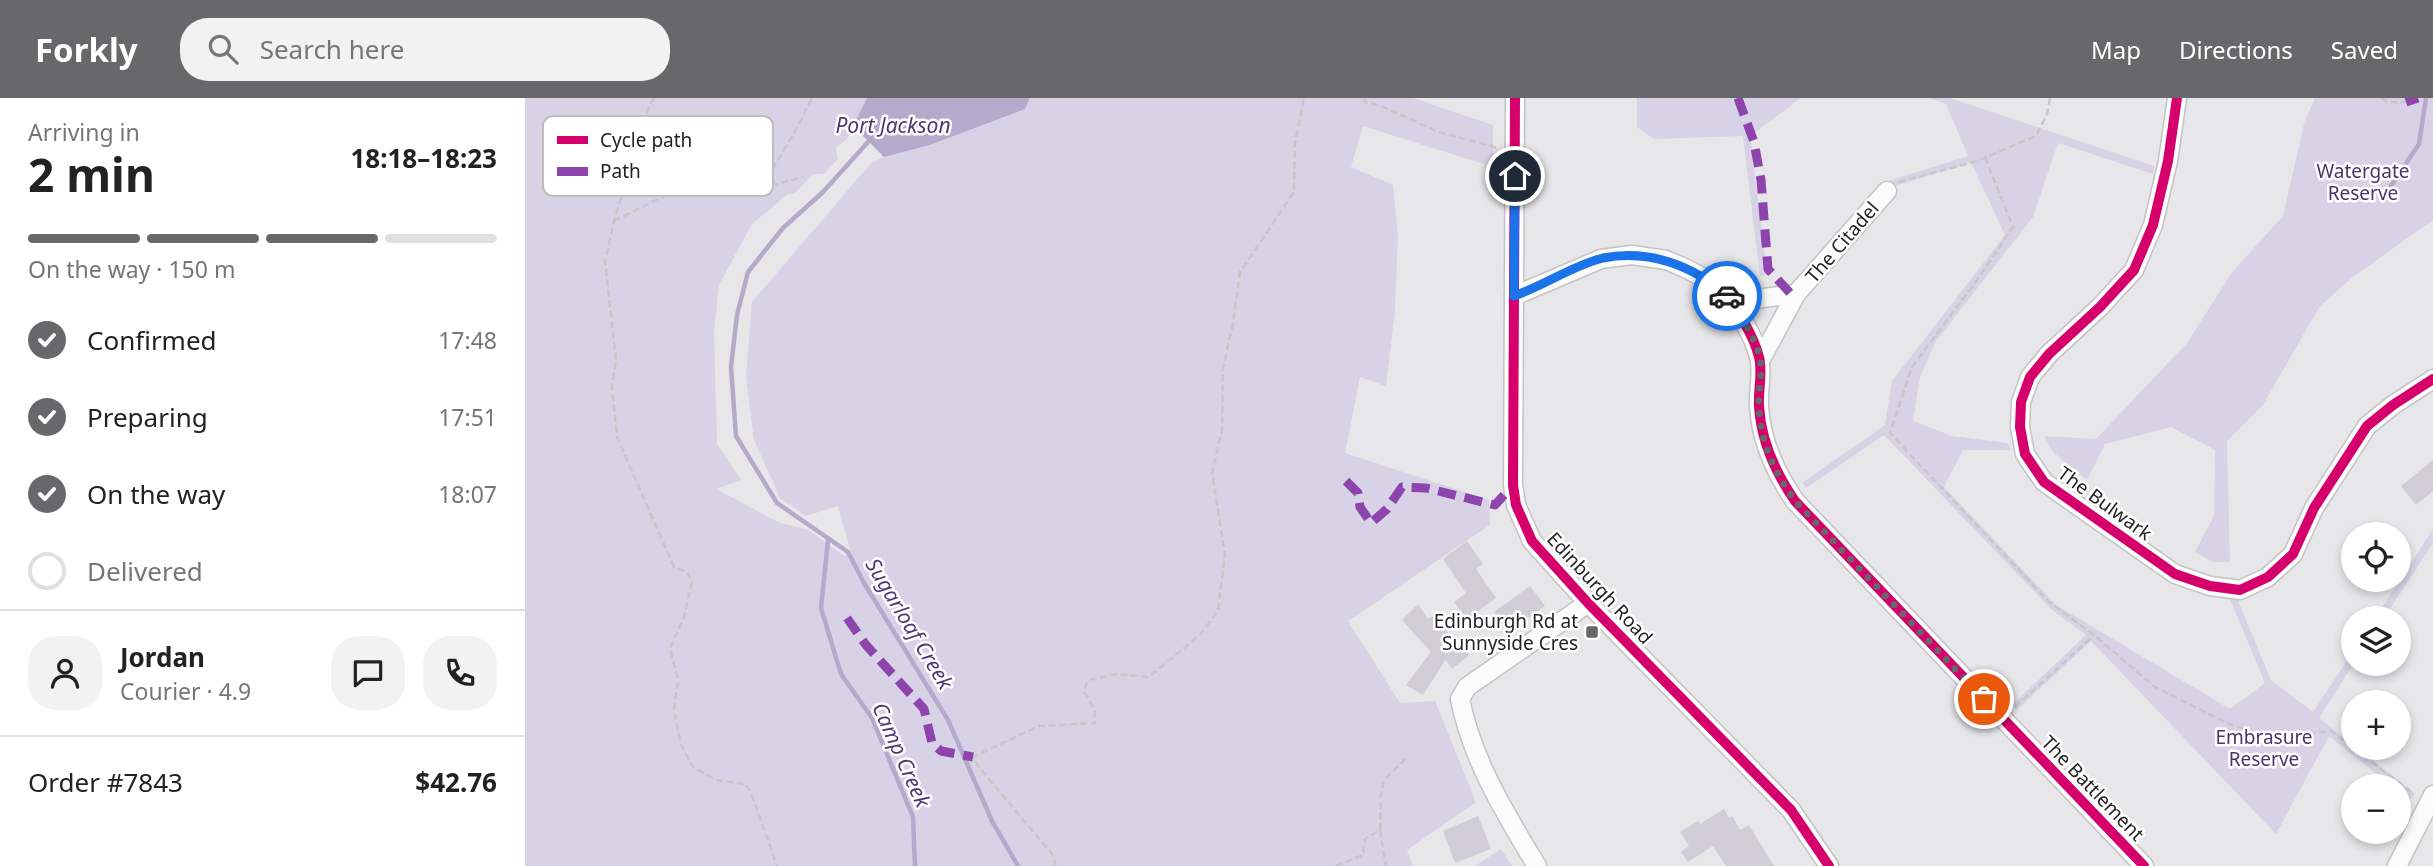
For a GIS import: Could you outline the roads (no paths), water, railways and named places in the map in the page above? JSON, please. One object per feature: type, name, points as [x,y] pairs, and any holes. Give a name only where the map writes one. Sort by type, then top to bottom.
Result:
[{"type":"street","name":"Edinburgh Road","points":[[1515,98],[1512,459],[1516,505],[1532,541],[1588,603],[1791,810],[1829,866]]},
{"type":"street","name":"The Bulwark","points":[[2177,98],[2168,161],[2153,225],[2134,270],[2100,307],[2049,354],[2030,377],[2021,402],[2020,427],[2025,454],[2044,482],[2175,574],[2210,586],[2240,590],[2268,578],[2293,554],[2314,508],[2367,426],[2433,379]]},
{"type":"street","name":"The Citadel","points":[[1514,296],[1601,259],[1632,255],[1666,260],[1685,268],[1726,295],[1792,302],[1887,191]]},
{"type":"street","name":"The Battlement","points":[[1726,295],[1743,319],[1761,361]]},
{"type":"street","name":"The Battlement","points":[[1792,302],[1761,361],[1759,406],[1765,443],[1777,477],[1795,501],[2144,866]]},
{"type":"street","points":[[1537,866],[1497,800],[1465,724],[1461,699],[1467,687],[1588,603]]},
{"type":"street","points":[[2397,866],[2431,800]]},
{"type":"water","name":"Port Jackson","points":[[867,98],[1030,98],[1025,109],[930,145],[884,157],[853,126]]},
{"type":"waterway","points":[[2383,198],[2419,144],[2426,98]]},
{"type":"waterway","name":"Sugarloaf Creek","points":[[868,142],[823,192],[783,228],[748,272],[737,315],[731,367],[736,436],[777,503],[848,552],[864,583],[948,720],[992,821],[1018,866]]},
{"type":"waterway","name":"Camp Creek","points":[[828,540],[821,608],[841,674],[872,718],[913,817],[915,866]]},
{"type":"place","name":"Edinburgh Rd at Sunnyside Cres","points":[[1592,632]]},
{"type":"park label","name":"Watergate Reserve","points":[[2363,182]]},
{"type":"park label","name":"Embrasure Reserve","points":[[2264,748]]}]
